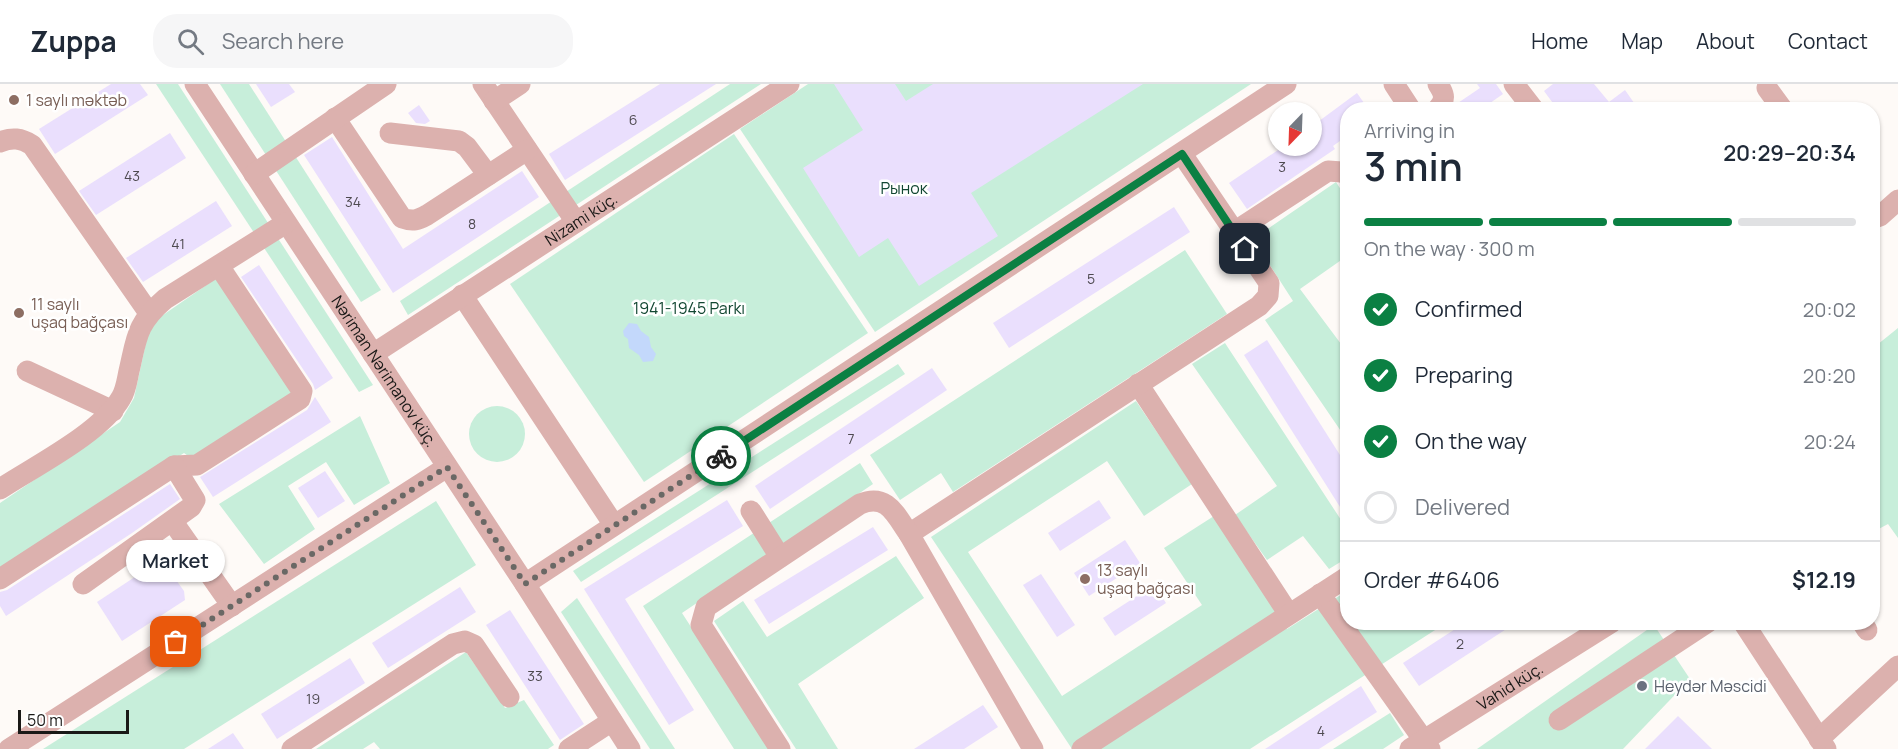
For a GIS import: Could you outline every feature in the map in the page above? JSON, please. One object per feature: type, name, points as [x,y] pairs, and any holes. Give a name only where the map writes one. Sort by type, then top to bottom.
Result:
[{"type":"street","name":"Nəriman Nərimanov küç.","points":[[195,84],[525,584],[630,749]]},
{"type":"street","points":[[254,174],[386,84]]},
{"type":"street","points":[[520,84],[489,92],[576,222]]},
{"type":"street","name":"Nizami küç.","points":[[372,354],[789,84]]},
{"type":"street","points":[[525,584],[1286,84]]},
{"type":"street","points":[[1394,84],[1406,102]]},
{"type":"street","points":[[1438,84],[1445,97],[1443,102]]},
{"type":"street","points":[[1514,84],[1528,102]]},
{"type":"street","points":[[1767,88],[1777,102]]},
{"type":"street","points":[[335,118],[402,218],[417,221],[527,150]]},
{"type":"street","points":[[390,133],[459,141],[467,147],[488,176]]},
{"type":"street","points":[[0,142],[14,138],[32,145],[149,313]]},
{"type":"street","points":[[909,534],[1259,306],[1268,296],[1269,283],[1182,154]]},
{"type":"street","points":[[1234,232],[1328,171],[1340,172]]},
{"type":"street","points":[[1880,216],[1898,200]]},
{"type":"street","points":[[0,489],[96,427],[112,411],[123,396],[137,336],[149,313],[165,299],[286,223]]},
{"type":"street","points":[[0,579],[174,466],[197,465],[300,399],[302,391],[219,266]]},
{"type":"street","points":[[462,295],[614,525]]},
{"type":"street","points":[[27,371],[112,411]]},
{"type":"street","points":[[1138,384],[1288,614]]},
{"type":"street","points":[[83,584],[191,507],[195,500],[174,466]]},
{"type":"street","points":[[9,749],[447,467]]},
{"type":"street","points":[[780,749],[701,625],[706,608],[780,556],[860,504],[870,500],[879,501],[890,507],[909,534],[1032,749]]},
{"type":"street","points":[[751,511],[780,556]]},
{"type":"street","points":[[173,522],[232,606]]},
{"type":"street","points":[[1082,749],[1340,581]]},
{"type":"street","points":[[1320,594],[1340,624]]},
{"type":"street","points":[[1344,630],[1421,746]]},
{"type":"street","name":"Vahid küç.","points":[[1421,746],[1600,630]]},
{"type":"street","points":[[1559,720],[1696,630]]},
{"type":"street","points":[[1748,630],[1823,744],[1898,666]]},
{"type":"street","points":[[292,749],[453,644],[465,641],[474,645],[508,697]]},
{"type":"street","points":[[569,749],[612,721]]},
{"type":"green space","points":[[156,84],[178,84],[373,385],[359,392]]},
{"type":"green space","points":[[220,84],[249,84],[381,290],[361,302]]},
{"type":"green space","points":[[730,84],[761,84],[408,315],[400,301]]},
{"type":"green space","name":"Рынок","points":[[808,84],[1251,84],[875,332],[740,129]]},
{"type":"green space","name":"1941-1945 Parkı","points":[[734,134],[868,333],[644,482],[510,284]]},
{"type":"green space","points":[[1336,182],[1340,188],[1340,261],[1300,289],[1340,343],[1340,430],[1265,320],[1293,301],[1253,239]]},
{"type":"green space","points":[[1185,250],[1227,314],[953,492],[941,473],[900,500],[870,455]]},
{"type":"green space","points":[[221,275],[297,393],[195,461],[184,453],[0,572],[0,503],[120,422],[134,398],[150,324]]},
{"type":"green space","points":[[1898,328],[1898,538],[1888,524],[1880,528],[1880,343]]},
{"type":"green space","points":[[1225,343],[1340,518],[1340,562],[1329,569],[1303,536],[1267,560],[1235,515],[1277,486],[1192,364]]},
{"type":"green space","points":[[898,364],[905,374],[581,582],[573,571]]},
{"type":"green space","points":[[1136,401],[1192,484],[1144,516],[1107,461],[968,552],[1062,696],[1202,605],[1164,548],[1214,516],[1287,629],[1340,595],[1340,630],[1435,630],[1250,749],[1072,749],[931,537]]},
{"type":"green space","points":[[492,406],[502,406],[517,414],[523,423],[525,434],[523,445],[517,454],[502,462],[492,462],[481,457],[474,450],[469,439],[469,429],[474,418],[481,411]]},
{"type":"green space","points":[[360,416],[390,483],[354,505],[326,462],[288,486],[315,529],[264,564],[219,504]]},
{"type":"green space","points":[[860,463],[873,484],[682,613],[770,749],[734,749],[643,606]]},
{"type":"green space","points":[[436,501],[476,565],[184,749],[43,749]]},
{"type":"green space","points":[[896,556],[924,598],[798,684],[838,749],[796,749],[714,621],[743,601],[767,637]]},
{"type":"green space","points":[[577,598],[675,749],[650,749],[561,612]]},
{"type":"green space","points":[[1647,630],[1657,630],[1690,679],[1623,749],[1477,749]]},
{"type":"green space","points":[[466,652],[505,708],[524,700],[554,745],[548,749],[380,749],[374,742],[363,749],[316,749]]},
{"type":"green space","points":[[1390,713],[1404,735],[1383,749],[1333,749]]},
{"type":"water","points":[[629,323],[637,324],[641,331],[649,337],[651,347],[656,354],[653,361],[643,362],[639,355],[629,348],[628,339],[624,336],[623,331]]},
{"type":"building","points":[[111,84],[140,84],[148,95],[55,154],[39,129]]},
{"type":"building","points":[[256,84],[289,84],[295,92],[271,107]]},
{"type":"building","points":[[660,84],[716,84],[565,180],[549,154]]},
{"type":"building","points":[[834,84],[895,84],[906,101],[933,84],[1143,84],[971,193],[998,236],[919,286],[888,238],[859,257],[803,168],[863,130]]},
{"type":"building","points":[[1477,84],[1496,84],[1503,94],[1492,102],[1459,102],[1480,88]]},
{"type":"building","points":[[1553,84],[1594,84],[1609,102],[1552,102],[1544,91]]},
{"type":"building","points":[[1625,90],[1633,102],[1609,102]]},
{"type":"building","points":[[1357,93],[1363,102],[1345,102]]},
{"type":"building","points":[[419,105],[430,121],[425,124],[416,123],[408,113]]},
{"type":"building","points":[[1340,106],[1340,141],[1333,146],[1335,149],[1247,209],[1229,183],[1269,156],[1322,156],[1322,119]]},
{"type":"building","points":[[170,133],[186,158],[96,215],[79,191]]},
{"type":"building","points":[[332,137],[403,249],[522,171],[539,197],[393,293],[304,155]]},
{"type":"building","points":[[216,201],[232,226],[143,282],[126,258]]},
{"type":"building","points":[[1174,207],[1190,232],[1009,348],[993,323]]},
{"type":"building","points":[[259,265],[333,378],[315,390],[241,277]]},
{"type":"building","points":[[1267,340],[1340,455],[1340,507],[1244,355]]},
{"type":"building","points":[[932,368],[947,390],[770,509],[755,486]]},
{"type":"building","points":[[315,397],[331,422],[213,497],[200,477],[307,410]]},
{"type":"building","points":[[325,471],[345,501],[318,518],[298,488]]},
{"type":"building","points":[[170,484],[180,499],[6,616],[0,606],[0,592],[7,590]]},
{"type":"building","points":[[727,500],[743,526],[625,599],[694,710],[669,725],[584,589]]},
{"type":"building","points":[[1099,500],[1111,518],[1060,551],[1048,533]]},
{"type":"building","points":[[873,527],[888,550],[769,624],[754,600]]},
{"type":"building","points":[[1125,540],[1140,563],[1089,596],[1074,573]]},
{"type":"building","points":[[159,561],[166,566],[184,591],[185,600],[122,641],[97,602]]},
{"type":"building","points":[[1041,574],[1075,625],[1057,637],[1023,585]]},
{"type":"building","points":[[1154,585],[1166,603],[1115,636],[1103,618]]},
{"type":"building","points":[[460,587],[476,612],[388,668],[372,643]]},
{"type":"building","points":[[510,610],[584,724],[560,740],[486,625]]},
{"type":"building","points":[[1454,630],[1505,630],[1419,686],[1403,663]]},
{"type":"building","points":[[350,658],[365,683],[277,739],[261,714]]},
{"type":"building","points":[[1361,686],[1377,712],[1319,749],[1265,749]]},
{"type":"building","points":[[983,705],[998,727],[964,749],[914,749]]},
{"type":"building","points":[[1678,716],[1712,749],[1645,749]]},
{"type":"building","points":[[233,733],[244,749],[208,749]]},
{"type":"way so far","points":[[176,642],[447,467],[525,584],[721,456]]},
{"type":"place","name":"1 saylı məktəb","points":[[14,100]]},
{"type":"place","name":"11 saylı uşaq bağçası","points":[[19,313]]},
{"type":"place","name":"13 saylı uşaq bağçası","points":[[1085,579]]},
{"type":"place","name":"Market","points":[[176,642]]},
{"type":"place","name":"Heydər Məscidi","points":[[1642,686]]},
{"type":"route","points":[[721,456],[1182,154],[1245,249]]}]
